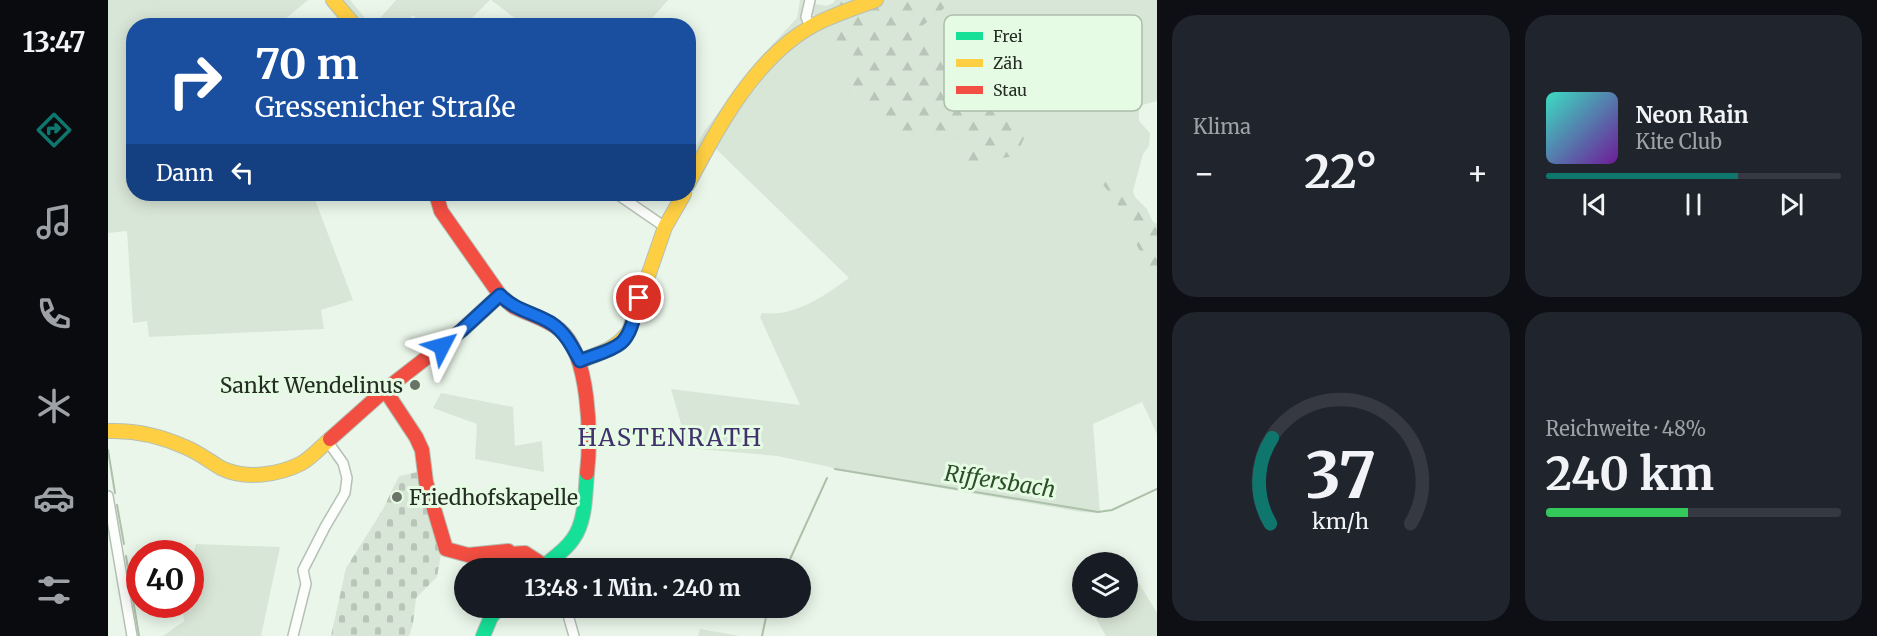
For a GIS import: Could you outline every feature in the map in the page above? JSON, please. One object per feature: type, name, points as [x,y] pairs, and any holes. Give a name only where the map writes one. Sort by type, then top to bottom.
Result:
[{"type":"main road","points":[[333,0],[348,18]]},
{"type":"main road","points":[[696,168],[728,113],[767,63],[788,43],[810,27],[876,0]]},
{"type":"main road","points":[[438,201],[441,211],[500,295],[512,306],[551,323],[563,332],[580,361],[588,410],[586,490],[582,519],[574,538],[555,558]]},
{"type":"main road","points":[[580,361],[609,350],[624,340],[665,227],[680,201]]},
{"type":"main road","points":[[108,431],[139,433],[180,445],[224,469],[239,474],[271,473],[289,469],[304,462],[385,390],[462,330],[500,295]]},
{"type":"main road","points":[[385,390],[422,450],[426,482],[446,549],[454,554],[462,555],[508,551],[508,554],[525,553],[531,558]]},
{"type":"main road","points":[[483,636],[491,618]]},
{"type":"street","points":[[810,0],[806,17],[810,27]]},
{"type":"street","points":[[626,201],[665,227]]},
{"type":"street","points":[[293,636],[306,584],[303,570],[345,493],[347,478],[343,463],[327,442]]},
{"type":"street","points":[[108,499],[132,636]]},
{"type":"street","points":[[569,618],[574,636]]},
{"type":"green space","points":[[108,0],[308,0],[286,18],[126,18],[126,201],[316,201],[353,300],[321,310],[324,329],[149,337],[147,321],[133,323],[127,231],[108,233]]},
{"type":"green space","points":[[339,0],[350,0],[365,18],[355,18]]},
{"type":"green space","points":[[396,0],[490,0],[472,18],[416,18],[413,15],[410,18],[380,18]]},
{"type":"green space","points":[[491,0],[668,0],[652,18],[515,18]]},
{"type":"green space","points":[[800,0],[807,0],[804,21],[770,54],[744,84],[720,117],[696,157],[696,146],[705,130],[759,59],[797,18]]},
{"type":"green space","points":[[812,0],[816,0],[816,4],[827,6],[840,0],[855,0],[821,14],[809,16]]},
{"type":"green space","points":[[835,0],[1157,0],[1157,101],[1142,105],[1142,15],[944,15],[944,111],[1139,111],[1139,121],[1150,133],[1149,146],[1143,154],[1133,191],[1135,197],[1147,209],[1152,220],[1151,230],[1157,250],[1157,434],[1142,402],[1093,424],[1100,513],[1081,512],[836,470],[777,456],[688,448],[671,389],[800,405],[760,317],[762,313],[786,312],[808,304],[849,278],[716,149],[696,186],[696,179],[720,135],[770,69],[791,47],[813,33],[832,28],[857,97],[826,6],[833,4]]},
{"type":"green space","points":[[891,0],[954,0],[910,36],[929,35],[939,47],[940,56],[944,57],[944,111],[1014,111],[1026,134],[1016,156],[961,164],[967,137],[931,138],[890,128],[857,97],[832,29],[817,38],[813,33]]},
{"type":"green space","points":[[1111,173],[1127,203],[1157,224],[1157,275],[1141,254],[1115,199],[1103,185]]},
{"type":"green space","points":[[684,201],[688,201],[673,229],[670,227]]},
{"type":"green space","points":[[441,393],[513,407],[515,446],[542,441],[544,472],[475,459],[477,424],[433,408]]},
{"type":"green space","points":[[418,472],[441,554],[437,577],[416,598],[409,636],[331,636],[346,568],[382,511],[399,476]]},
{"type":"green space","points":[[204,544],[280,547],[261,636],[163,636],[184,621],[184,618],[204,618]]},
{"type":"green space","points":[[1138,582],[1157,613],[1157,636],[1106,636],[1096,618],[1138,618]]},
{"type":"green space","points":[[700,629],[740,636],[698,636]]},
{"type":"waterway","points":[[108,450],[115,493]]},
{"type":"waterway","name":"Riffersbach","points":[[835,469],[1098,512],[1112,510],[1157,489]]},
{"type":"waterway","name":"Riffersbach","points":[[791,558],[827,478]]},
{"type":"waterway","points":[[117,505],[124,544]]},
{"type":"waterway","points":[[136,618],[139,636]]},
{"type":"waterway","name":"Riffersbach","points":[[762,636],[766,618]]},
{"type":"traffic: fast","points":[[554,558],[577,532],[584,507],[587,473]]},
{"type":"traffic: fast","points":[[483,636],[491,618]]},
{"type":"traffic: slow","points":[[333,0],[348,18]]},
{"type":"traffic: slow","points":[[696,169],[725,118],[755,75],[773,56],[812,26],[876,0]]},
{"type":"traffic: slow","points":[[580,361],[613,346],[629,331],[665,227],[680,201]]},
{"type":"traffic: slow","points":[[108,431],[147,434],[194,451],[230,472],[251,475],[283,471],[302,463],[330,439]]},
{"type":"traffic: jam","points":[[438,201],[441,211],[500,295],[514,307],[555,326],[570,342],[583,377],[586,397],[589,439],[587,473]]},
{"type":"traffic: jam","points":[[330,439],[385,390],[462,330],[500,295]]},
{"type":"traffic: jam","points":[[385,390],[422,450],[426,482],[446,549],[468,555],[508,551],[509,554],[525,553],[533,558]]},
{"type":"place","name":"Sankt Wendelinus","points":[[415,385]]},
{"type":"place","name":"Friedhofskapelle","points":[[397,497]]},
{"type":"district","name":"HASTENRATH","points":[[670,437]]},
{"type":"route","points":[[442,346],[500,295],[512,306],[551,323],[563,332],[580,361],[609,350],[624,340],[639,298]]}]
